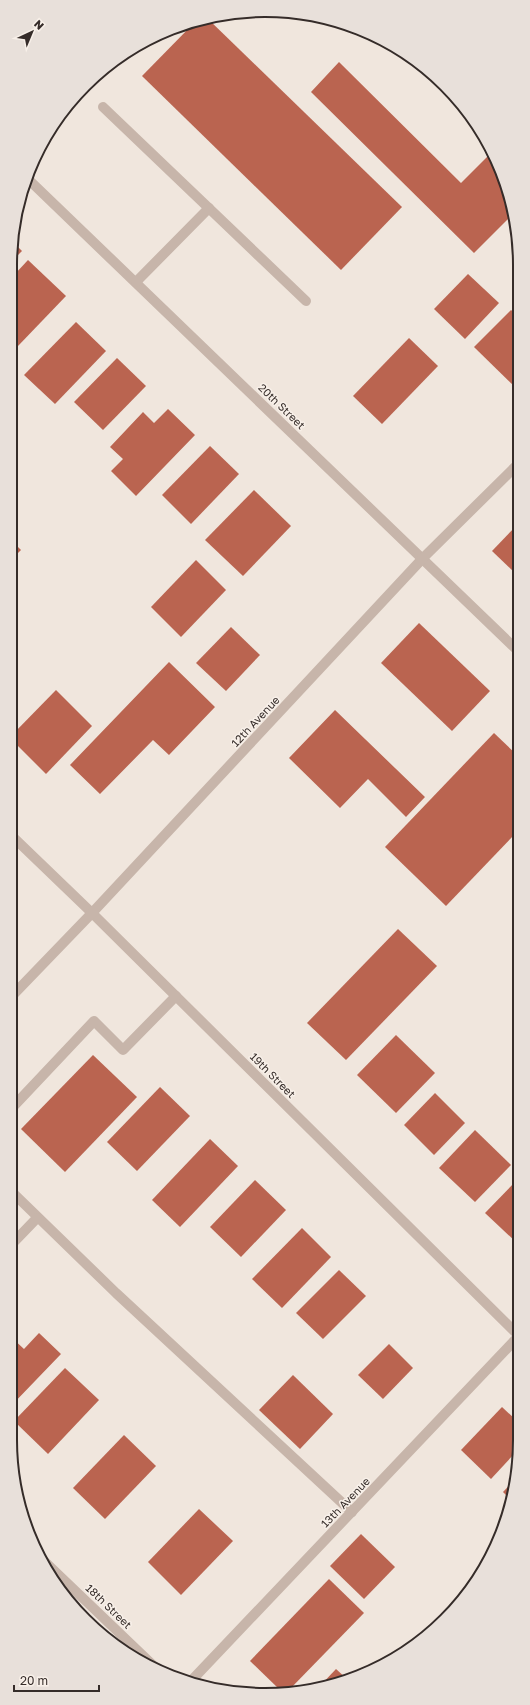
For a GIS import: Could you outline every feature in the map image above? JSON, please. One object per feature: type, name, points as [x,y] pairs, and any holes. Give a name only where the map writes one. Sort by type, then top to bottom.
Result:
[{"type":"street","points":[[103,107],[306,301]]},
{"type":"street","name":"20th Street","points":[[31,182],[513,646]]},
{"type":"street","points":[[136,282],[210,208]]},
{"type":"street","name":"12th Avenue","points":[[17,991],[92,913],[423,558],[513,469]]},
{"type":"street","name":"19th Street","points":[[17,841],[92,913],[513,1330]]},
{"type":"street","points":[[17,1103],[94,1021],[123,1050],[176,996]]},
{"type":"street","points":[[17,1197],[37,1218],[352,1512]]},
{"type":"street","points":[[17,1239],[37,1218]]},
{"type":"street","name":"13th Avenue","points":[[193,1678],[513,1342]]},
{"type":"street","name":"18th Street","points":[[53,1569],[144,1657]]},
{"type":"building","points":[[212,23],[402,207],[341,270],[142,76],[188,29]]},
{"type":"building","points":[[339,62],[461,183],[488,156],[500,185],[508,219],[474,253],[311,92]]},
{"type":"building","points":[[18,247],[22,251],[18,255]]},
{"type":"building","points":[[28,260],[66,296],[18,346],[17,345],[17,272]]},
{"type":"building","points":[[468,274],[499,303],[465,339],[434,309]]},
{"type":"building","points":[[511,310],[513,312],[513,385],[474,347]]},
{"type":"building","points":[[76,322],[106,351],[55,404],[24,375]]},
{"type":"building","points":[[409,338],[438,366],[382,424],[353,396]]},
{"type":"building","points":[[117,358],[146,386],[103,430],[74,402]]},
{"type":"building","points":[[168,409],[195,435],[136,496],[111,471],[123,459],[110,447],[143,412],[154,423]]},
{"type":"building","points":[[210,446],[239,474],[191,524],[162,495]]},
{"type":"building","points":[[254,490],[291,526],[243,576],[205,540]]},
{"type":"building","points":[[513,529],[513,571],[492,551]]},
{"type":"building","points":[[17,546],[21,550],[17,554]]},
{"type":"building","points":[[196,560],[226,590],[181,637],[151,607]]},
{"type":"building","points":[[419,623],[490,691],[452,731],[381,663]]},
{"type":"building","points":[[231,627],[260,655],[226,691],[196,663]]},
{"type":"building","points":[[169,662],[215,707],[169,755],[153,740],[100,794],[70,765]]},
{"type":"building","points":[[56,690],[92,726],[46,774],[17,745],[17,730]]},
{"type":"building","points":[[335,710],[425,797],[406,817],[368,779],[340,808],[289,758]]},
{"type":"building","points":[[494,733],[513,751],[513,836],[446,906],[385,847]]},
{"type":"building","points":[[398,929],[437,966],[346,1060],[307,1023]]},
{"type":"building","points":[[396,1035],[435,1073],[396,1113],[357,1075]]},
{"type":"building","points":[[93,1055],[137,1097],[65,1172],[21,1129]]},
{"type":"building","points":[[160,1087],[190,1116],[137,1171],[107,1142]]},
{"type":"building","points":[[435,1093],[465,1123],[434,1155],[404,1125]]},
{"type":"building","points":[[475,1130],[511,1165],[475,1202],[439,1168]]},
{"type":"building","points":[[210,1139],[238,1166],[180,1227],[152,1200]]},
{"type":"building","points":[[255,1180],[286,1210],[241,1257],[210,1227]]},
{"type":"building","points":[[513,1184],[513,1239],[485,1213]]},
{"type":"building","points":[[302,1228],[331,1257],[282,1308],[252,1279]]},
{"type":"building","points":[[339,1270],[366,1296],[323,1339],[296,1313]]},
{"type":"building","points":[[39,1333],[61,1354],[17,1400],[17,1342],[24,1349]]},
{"type":"building","points":[[389,1344],[413,1368],[383,1399],[358,1375]]},
{"type":"building","points":[[65,1368],[99,1400],[48,1454],[17,1424],[17,1418]]},
{"type":"building","points":[[293,1375],[333,1414],[300,1449],[259,1410]]},
{"type":"building","points":[[502,1407],[513,1417],[512,1456],[491,1479],[461,1450]]},
{"type":"building","points":[[124,1435],[156,1466],[105,1519],[73,1488]]},
{"type":"building","points":[[508,1486],[507,1496],[503,1492]]},
{"type":"building","points":[[199,1509],[233,1541],[181,1595],[148,1562]]},
{"type":"building","points":[[361,1534],[395,1567],[364,1599],[330,1566]]},
{"type":"building","points":[[329,1579],[364,1613],[293,1686],[277,1687],[250,1661]]},
{"type":"building","points":[[336,1669],[343,1676],[329,1680],[325,1681]]}]
